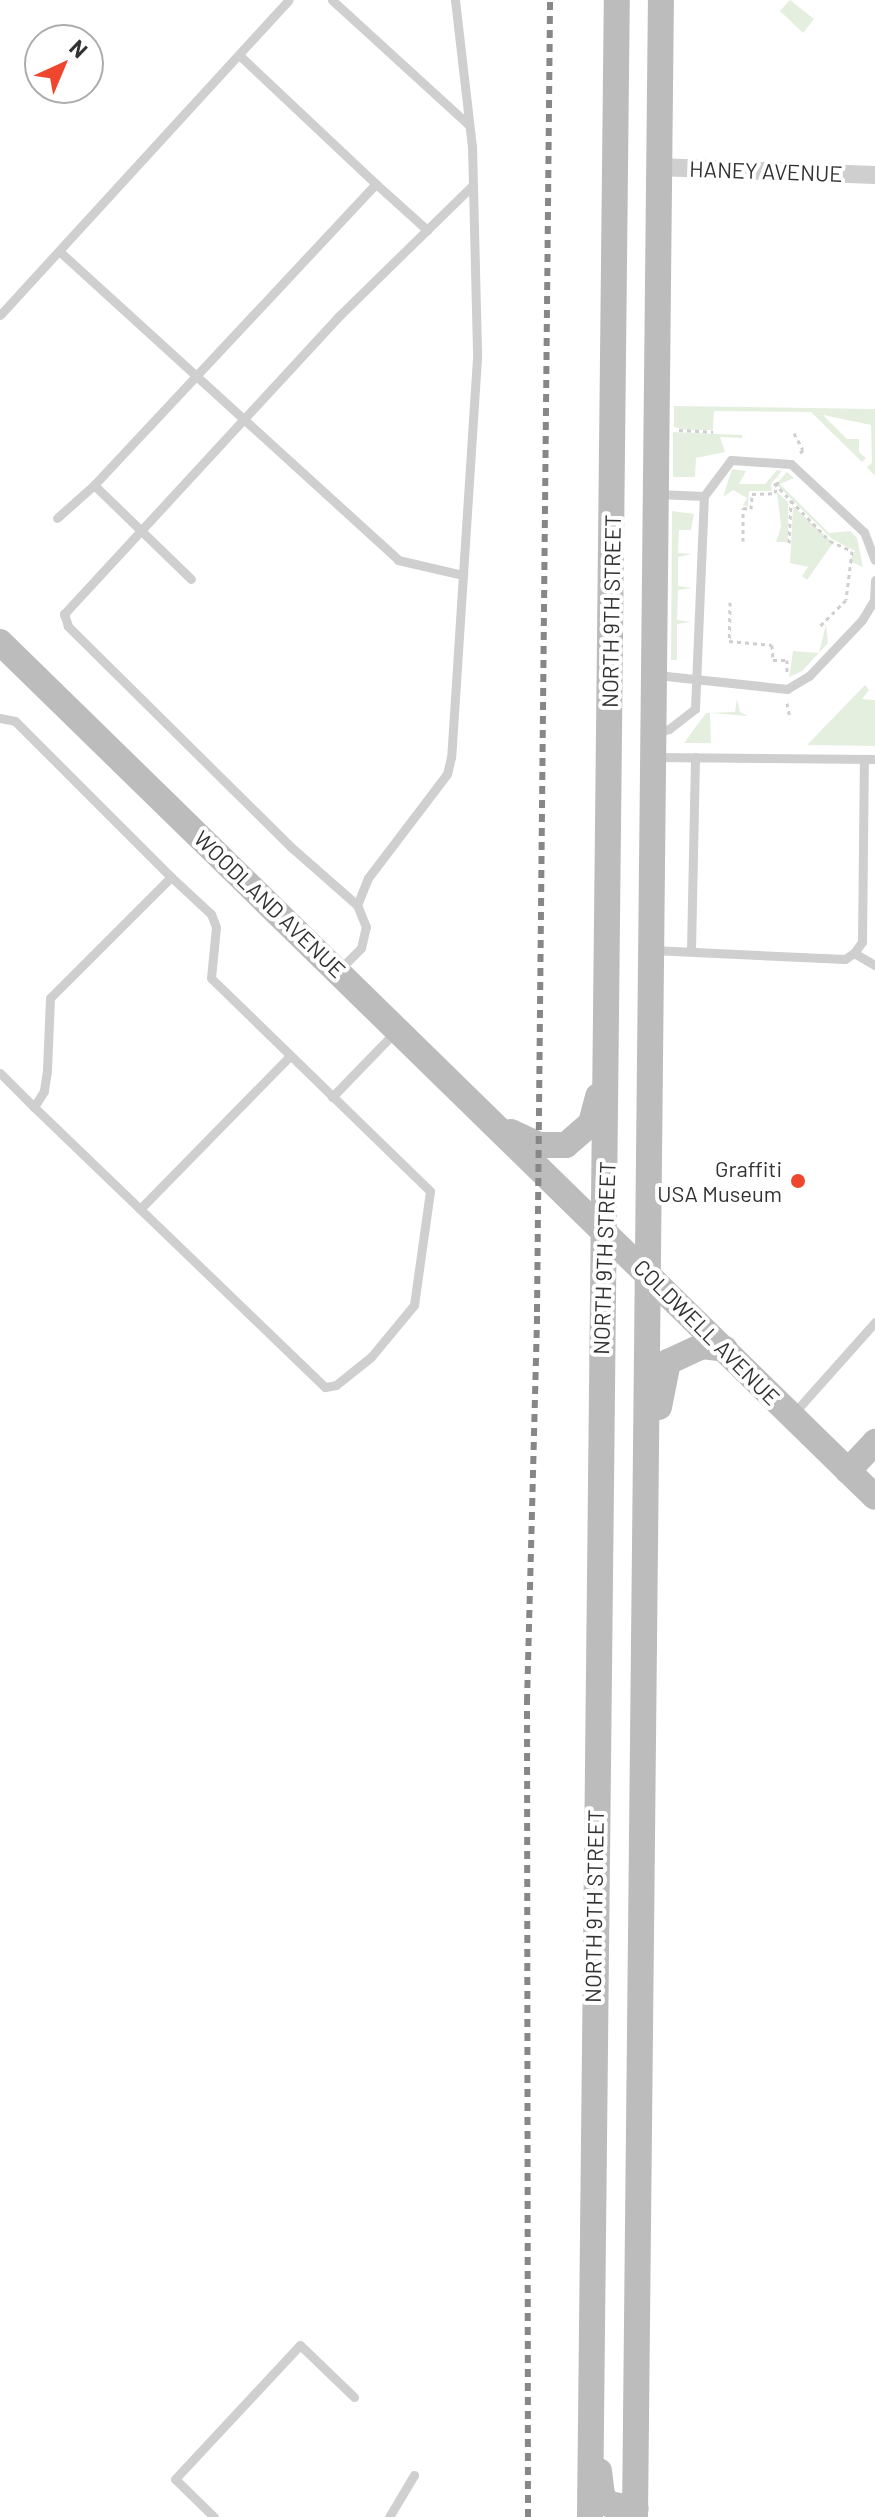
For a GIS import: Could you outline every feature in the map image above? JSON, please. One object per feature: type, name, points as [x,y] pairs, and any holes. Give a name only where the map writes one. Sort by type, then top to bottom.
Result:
[{"type":"street","name":"NORTH 9TH STREET","points":[[590,2517],[617,0]]},
{"type":"street","name":"NORTH 9TH STREET","points":[[636,2513],[648,950],[661,0]]},
{"type":"street","name":"HANEY AVENUE","points":[[657,167],[875,175]]},
{"type":"street","name":"WOODLAND AVENUE","points":[[0,642],[538,1168]]},
{"type":"street","points":[[493,1122],[539,1145],[566,1145],[583,1135],[598,1098],[601,1010],[608,1002]]},
{"type":"street","name":"COLDWELL AVENUE","points":[[538,1168],[875,1497]]},
{"type":"street","points":[[643,1502],[658,1478],[663,1369],[690,1348],[725,1349]]},
{"type":"street","points":[[848,1471],[875,1442]]},
{"type":"street","points":[[591,2285],[599,2319],[601,2491],[613,2507],[636,2513]]},
{"type":"lane","points":[[0,315],[289,0]]},
{"type":"lane","points":[[332,0],[469,125]]},
{"type":"lane","points":[[357,905],[368,878],[447,774],[477,358],[469,125],[455,0]]},
{"type":"lane","points":[[240,56],[427,230]]},
{"type":"lane","points":[[57,518],[94,485],[376,184]]},
{"type":"lane","points":[[338,971],[361,948],[366,927],[357,905],[291,847],[68,626],[64,614],[71,602],[241,421],[472,186]]},
{"type":"lane","points":[[59,251],[241,421],[398,560],[463,575]]},
{"type":"lane","points":[[651,745],[695,709],[700,681],[704,496],[731,460],[791,464],[864,532],[875,560]]},
{"type":"lane","points":[[94,485],[191,579]]},
{"type":"lane","points":[[654,494],[704,496]]},
{"type":"lane","points":[[652,675],[787,689],[809,676],[862,620],[874,600],[875,580]]},
{"type":"lane","points":[[0,718],[15,721],[211,914],[216,927],[211,978],[430,1191],[431,1207],[414,1305],[371,1357],[336,1385],[325,1387],[0,1073]]},
{"type":"lane","points":[[648,950],[845,959],[854,953],[862,942],[870,759],[695,757],[651,745]]},
{"type":"lane","points":[[691,950],[695,757]]},
{"type":"lane","points":[[34,1107],[46,1081],[50,998],[171,877]]},
{"type":"lane","points":[[854,953],[875,965]]},
{"type":"lane","points":[[332,1097],[398,1029]]},
{"type":"lane","points":[[140,1209],[289,1057]]},
{"type":"lane","points":[[792,1415],[875,1322]]},
{"type":"lane","points":[[214,2517],[175,2479],[300,2345],[354,2397]]},
{"type":"lane","points":[[389,2517],[414,2475]]},
{"type":"path","points":[[672,429],[713,432]]},
{"type":"path","points":[[743,541],[743,508],[751,509],[752,494],[775,493],[774,483],[803,450],[794,433]]},
{"type":"path","points":[[774,483],[830,541],[852,551],[846,600],[819,627]]},
{"type":"path","points":[[789,543],[791,500]]},
{"type":"path","points":[[730,602],[729,641],[772,645],[773,660],[787,660],[787,677]]},
{"type":"path","points":[[787,699],[790,719]]},
{"type":"green space","points":[[790,0],[814,19],[803,33],[780,11]]},
{"type":"green space","points":[[674,406],[875,409],[875,476],[867,467],[872,463],[871,425],[823,415],[847,439],[859,439],[859,452],[866,458],[862,462],[811,412],[714,411],[713,430],[686,430],[674,427]]},
{"type":"green space","points":[[673,432],[742,435],[743,438],[720,437],[725,452],[696,458],[695,477],[673,477]]},
{"type":"green space","points":[[732,469],[746,471],[739,484],[765,484],[777,470],[782,471],[771,484],[772,491],[749,491],[748,507],[743,505],[747,498],[733,490],[723,497]]},
{"type":"green space","points":[[787,472],[794,478],[780,484],[829,533],[850,531],[857,538],[863,567],[849,561],[855,551],[832,539],[776,484]]},
{"type":"green space","points":[[777,492],[788,502],[788,542],[776,542],[781,527]]},
{"type":"green space","points":[[793,506],[833,543],[807,580],[802,576],[808,567],[790,563]]},
{"type":"green space","points":[[672,511],[694,514],[691,530],[679,530],[678,553],[692,554],[678,557],[678,586],[692,588],[678,590],[677,620],[691,622],[677,624],[677,660],[671,660]]},
{"type":"green space","points":[[826,624],[828,643],[819,653]]},
{"type":"green space","points":[[793,651],[819,653],[802,671],[789,677]]},
{"type":"green space","points":[[865,685],[869,690],[862,699],[875,700],[875,746],[807,745]]},
{"type":"green space","points":[[737,699],[740,712],[748,716],[710,713],[711,743],[684,743],[706,713],[735,712]]},
{"type":"railway","points":[[528,2517],[527,1702],[537,1312],[550,0]]},
{"type":"place","name":"Graffiti USA Museum","points":[[798,1181]]}]
